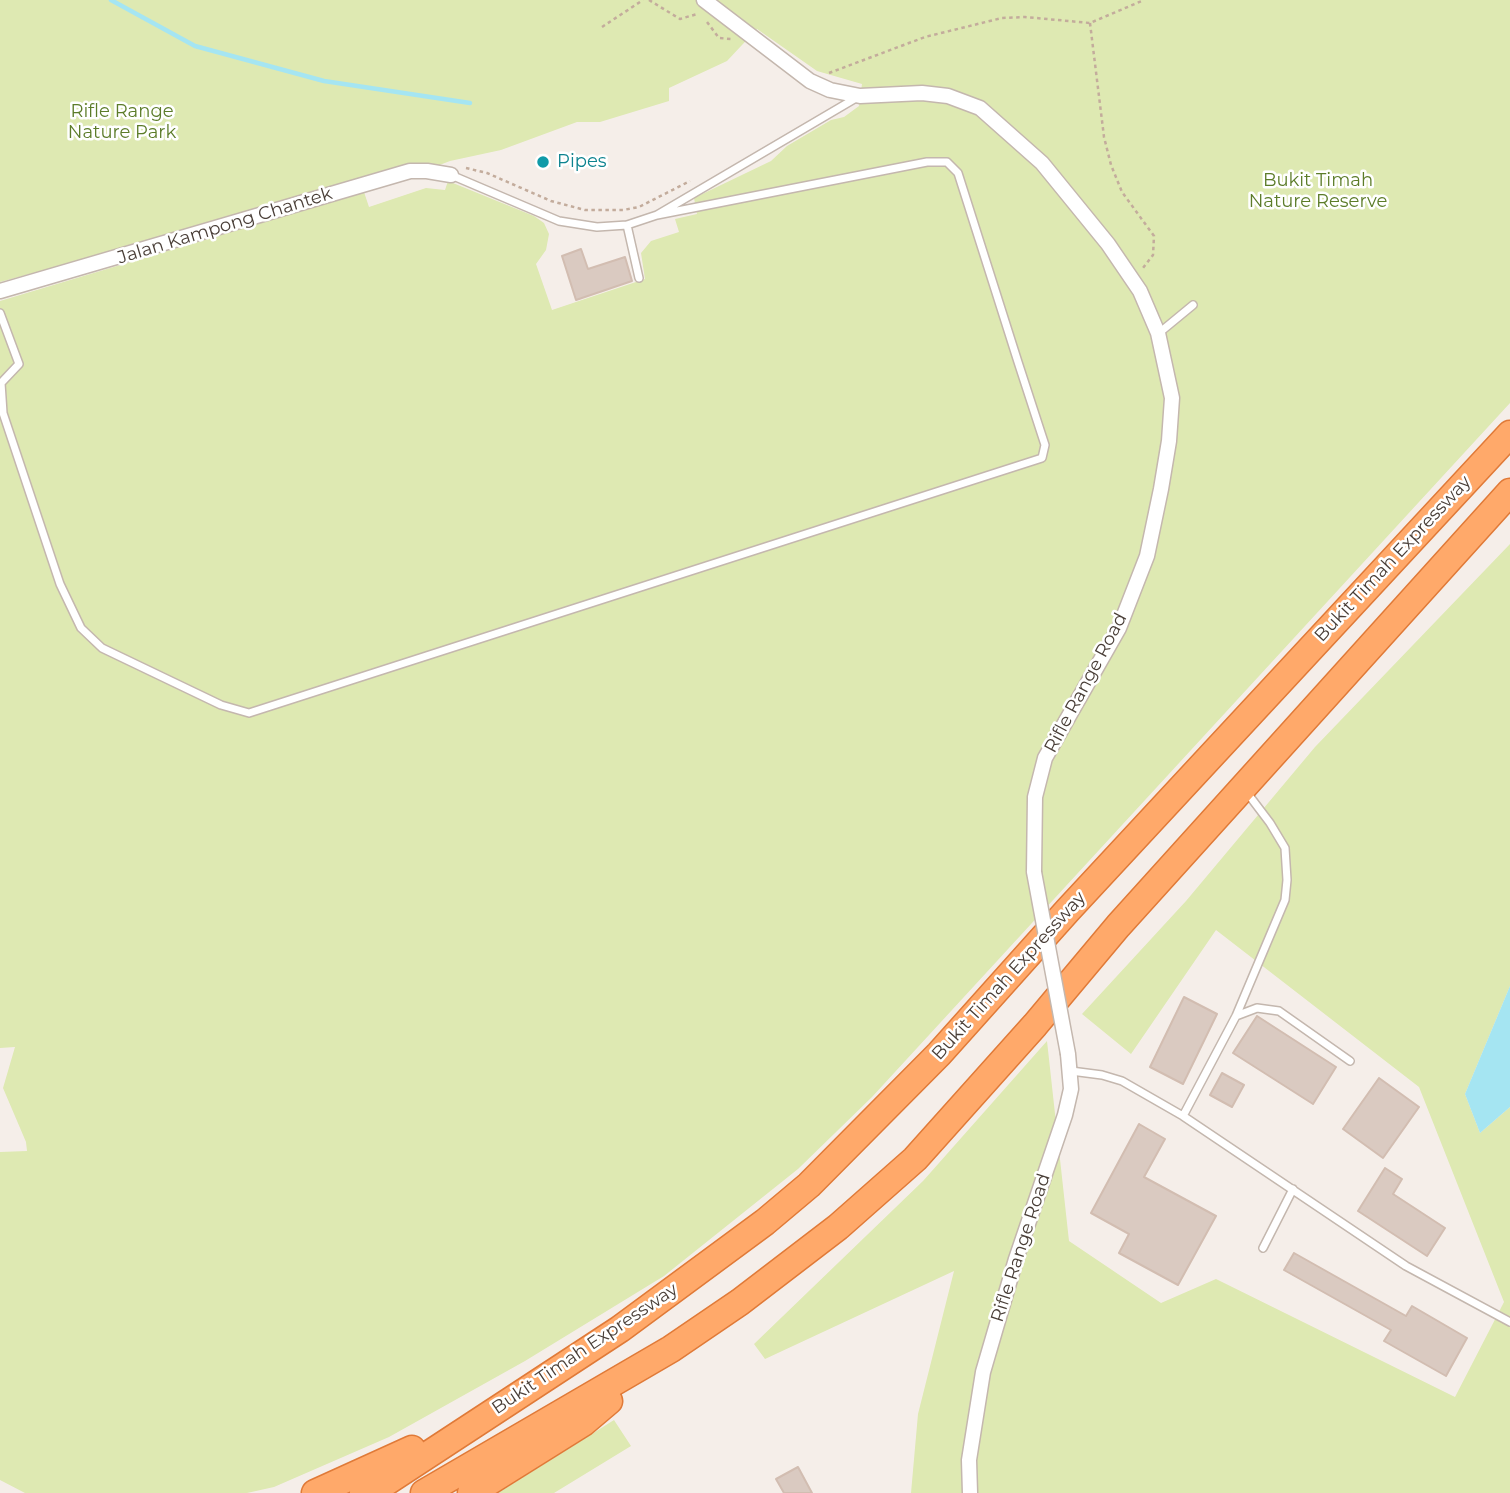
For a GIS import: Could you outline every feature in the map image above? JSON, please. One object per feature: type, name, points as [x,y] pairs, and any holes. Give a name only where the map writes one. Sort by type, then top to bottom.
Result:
[{"type":"highway","name":"Bukit Timah Expressway","points":[[363,1493],[388,1481],[620,1329],[765,1222],[808,1185],[939,1054],[1068,910],[1510,433]]},
{"type":"highway","points":[[424,1493],[671,1349],[750,1294],[838,1227],[915,1159],[1035,1025],[1118,926],[1510,492]]},
{"type":"highway","points":[[471,1493],[583,1423],[606,1405],[630,1375]]},
{"type":"highway","points":[[315,1493],[414,1448],[443,1444]]},
{"type":"street","name":"Rifle Range Road","points":[[704,0],[810,81],[830,90],[860,96],[922,93],[948,96],[980,108],[1042,163],[1108,244],[1140,291],[1158,333],[1172,398],[1169,441],[1147,556],[1119,628],[1045,758],[1035,797],[1034,872],[1071,1070],[1071,1089],[1065,1115],[1016,1259],[983,1373],[968,1460],[970,1493]]},
{"type":"street","name":"Jalan Kampong Chantek","points":[[0,291],[410,171],[449,174]]},
{"type":"lane","points":[[657,215],[860,96]]},
{"type":"lane","points":[[0,313],[19,364],[1,383],[3,414],[60,584],[81,628],[102,649],[221,705],[249,713],[1042,458],[1045,445],[958,173],[947,162],[927,162],[657,215],[627,225],[597,227],[559,221],[449,174]]},
{"type":"lane","points":[[627,225],[639,278]]},
{"type":"lane","points":[[1158,333],[1193,305]]},
{"type":"lane","points":[[1183,1116],[1236,1016],[1285,900],[1285,848],[1243,787]]},
{"type":"lane","points":[[1236,1016],[1257,1008],[1279,1011],[1350,1061]]},
{"type":"lane","points":[[1071,1070],[1122,1081],[1183,1116],[1406,1266],[1510,1322]]},
{"type":"lane","points":[[1263,1248],[1293,1189]]},
{"type":"path","points":[[602,27],[643,0]]},
{"type":"path","points":[[810,81],[925,37],[1002,18],[1025,17],[1090,23],[1144,0]]},
{"type":"path","points":[[1090,23],[1104,137],[1111,165],[1122,192],[1154,236],[1155,246],[1148,263],[1131,278]]},
{"type":"path","points":[[449,174],[451,164],[475,170],[551,201],[586,210],[639,207],[695,179]]},
{"type":"green space","points":[[0,0],[1510,0],[1510,403],[872,1097],[798,1169],[664,1276],[525,1361],[389,1437],[274,1487],[247,1493],[25,1493],[0,1480],[0,1152],[27,1151],[26,1142],[3,1088],[15,1047],[0,1048],[0,301],[364,192],[369,207],[426,188],[445,190],[448,181],[534,216],[544,223],[549,234],[546,250],[536,264],[552,310],[645,279],[641,253],[651,241],[679,232],[675,219],[697,214],[694,198],[771,161],[787,146],[831,120],[844,117],[859,106],[862,84],[817,71],[757,29],[727,61],[669,88],[669,101],[600,122],[577,122],[501,150],[437,166],[409,165],[389,169],[302,200],[0,282]]},
{"type":"green space","points":[[1510,544],[1510,986],[1465,1094],[1480,1133],[1510,1107],[1510,1493],[911,1493],[918,1414],[954,1271],[765,1359],[754,1344],[923,1181],[1047,1041],[1069,1241],[1161,1303],[1216,1279],[1455,1397],[1504,1302],[1419,1087],[1216,930],[1131,1054],[1082,1014],[1186,901],[1315,747]]},
{"type":"green space","points":[[614,1420],[631,1446],[554,1493],[498,1493]]},
{"type":"water","points":[[1510,986],[1510,1107],[1480,1133],[1465,1094]]},
{"type":"building","points":[[581,249],[588,269],[625,257],[632,281],[576,300],[562,256]]},
{"type":"building","points":[[1184,997],[1217,1014],[1183,1084],[1150,1067]]},
{"type":"building","points":[[1257,1016],[1336,1067],[1313,1104],[1233,1053]]},
{"type":"building","points":[[1222,1073],[1244,1085],[1232,1107],[1210,1095]]},
{"type":"building","points":[[1379,1078],[1419,1107],[1383,1158],[1343,1129]]},
{"type":"building","points":[[1139,1124],[1165,1139],[1144,1177],[1216,1216],[1178,1285],[1119,1253],[1129,1234],[1091,1213]]},
{"type":"building","points":[[1385,1168],[1402,1179],[1393,1194],[1445,1228],[1427,1256],[1358,1211]]},
{"type":"building","points":[[1294,1253],[1406,1316],[1412,1306],[1467,1338],[1446,1376],[1384,1341],[1391,1330],[1284,1270]]},
{"type":"building","points":[[798,1467],[812,1493],[784,1493],[776,1479]]},
{"type":"waterway","points":[[111,0],[195,46],[324,81],[470,103]]},
{"type":"place","name":"Pipes","points":[[543,162]]},
{"type":"park label","name":"Rifle Range Nature Park","points":[[122,122]]},
{"type":"park label","name":"Bukit Timah Nature Reserve","points":[[1318,191]]}]
